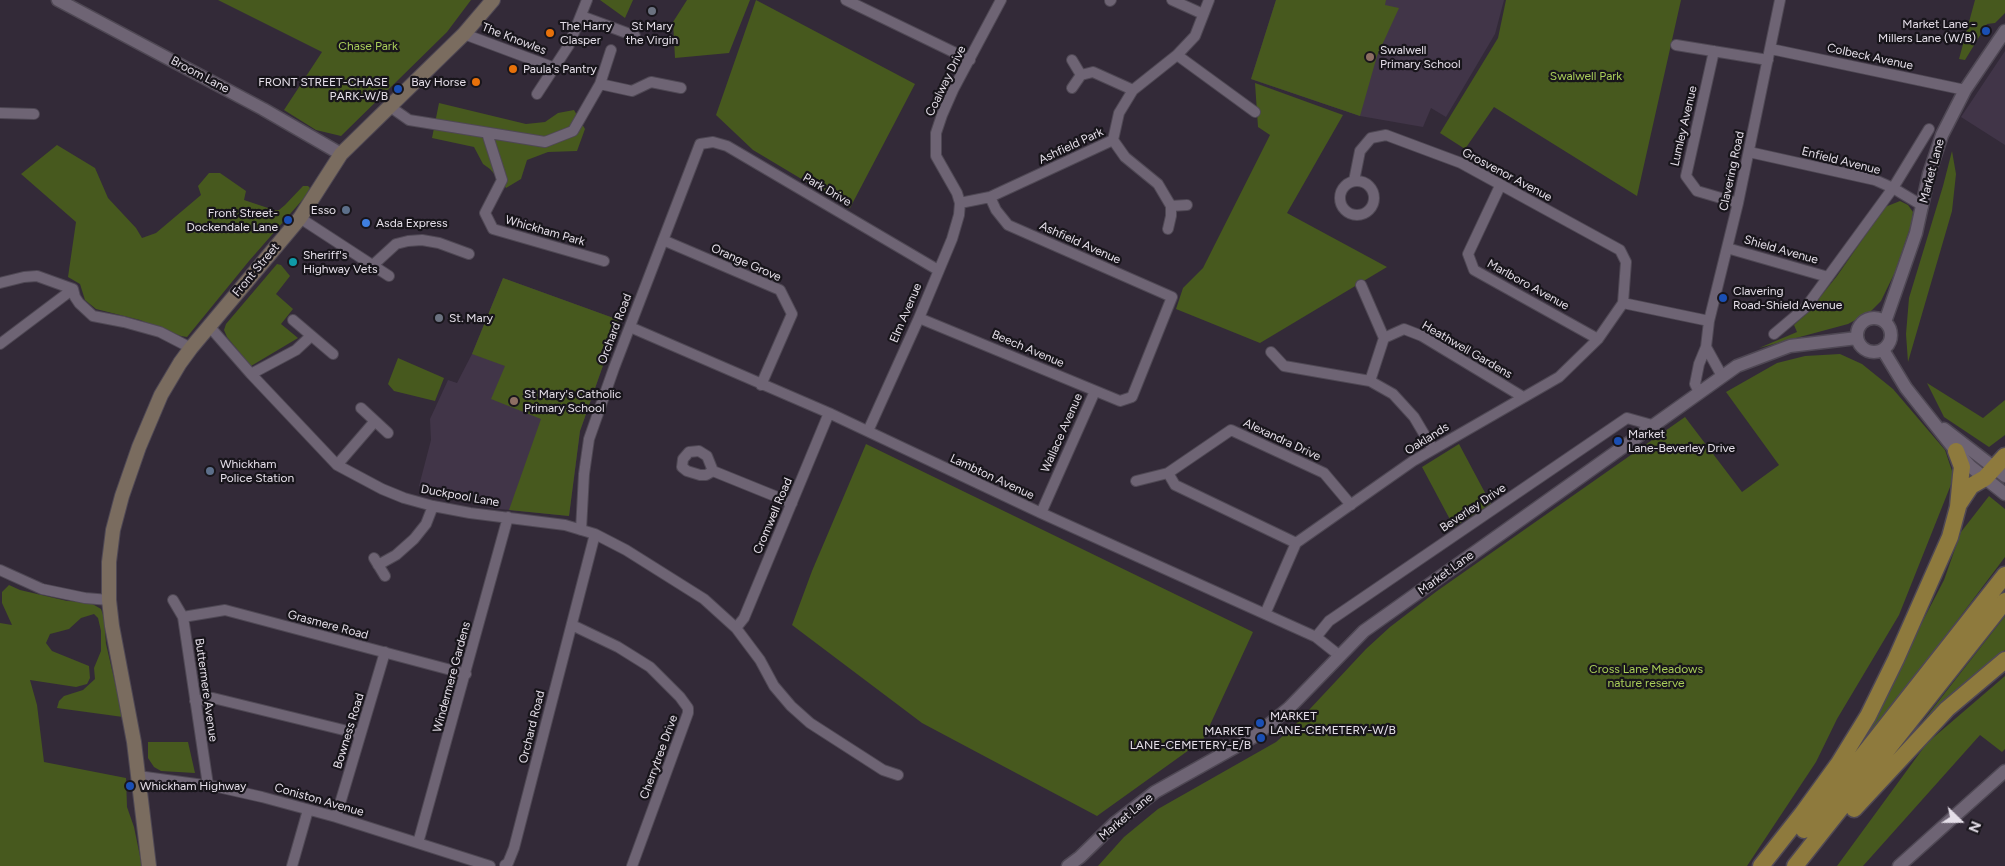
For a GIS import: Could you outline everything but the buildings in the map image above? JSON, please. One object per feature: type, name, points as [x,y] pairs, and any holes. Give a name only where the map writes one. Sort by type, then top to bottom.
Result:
[{"type":"highway","points":[[1956,451],[1962,467],[1958,507]]},
{"type":"highway","points":[[1761,866],[1808,807],[1839,763],[1868,716],[1945,551],[1958,507],[1964,495],[1971,486],[1997,469]]},
{"type":"highway","points":[[1774,866],[1874,744],[2005,575]]},
{"type":"highway","points":[[1795,866],[2005,601]]},
{"type":"highway","points":[[1805,866],[1946,709],[2005,660]]},
{"type":"main road","name":"Front Street","points":[[109,600],[109,562],[113,530],[122,496],[153,412],[170,379],[190,348],[300,218],[341,154],[464,34],[493,0]]},
{"type":"main road","points":[[109,600],[112,626],[134,742],[149,866]]},
{"type":"street","name":"Broom Lane","points":[[58,0],[230,91],[341,154]]},
{"type":"street","points":[[537,94],[569,45],[586,0]]},
{"type":"street","points":[[846,0],[970,60]]},
{"type":"street","name":"Coalway Drive","points":[[960,203],[957,193],[936,156],[936,133],[942,115],[1001,0]]},
{"type":"street","points":[[1172,0],[1203,14]]},
{"type":"street","name":"Ashfield Park","points":[[960,203],[990,197],[1113,140],[1119,113],[1133,90],[1178,55],[1195,36],[1209,0]]},
{"type":"street","name":"Clavering Road","points":[[1699,392],[1695,384],[1699,364],[1706,347],[1709,321],[1738,203],[1780,0]]},
{"type":"street","points":[[581,16],[634,36]]},
{"type":"street","name":"Market Lane","points":[[1884,322],[1916,234],[1930,174],[1942,135],[1965,90],[2005,31]]},
{"type":"street","name":"The Knowles","points":[[464,34],[555,68]]},
{"type":"street","points":[[1676,45],[1768,60]]},
{"type":"street","name":"Colbeck Avenue","points":[[1771,49],[1965,90]]},
{"type":"street","points":[[389,106],[409,120],[545,142],[573,131],[600,84],[611,50]]},
{"type":"street","name":"Lumley Avenue","points":[[1714,51],[1686,176],[1697,191],[1738,203]]},
{"type":"street","points":[[1178,55],[1255,112]]},
{"type":"street","points":[[1072,60],[1081,75]]},
{"type":"street","points":[[1072,88],[1081,75],[1093,72],[1133,90]]},
{"type":"street","points":[[600,84],[632,91],[651,82],[681,88]]},
{"type":"street","points":[[0,113],[34,114]]},
{"type":"street","name":"Market Lane","points":[[1774,334],[1806,307],[1893,188],[1929,129]]},
{"type":"street","name":"Whickham Park","points":[[487,133],[502,180],[485,213],[493,229],[604,260]]},
{"type":"street","name":"Grosvenor Avenue","points":[[1354,181],[1360,151],[1371,138],[1386,135],[1461,163],[1620,250],[1626,262],[1623,303]]},
{"type":"street","points":[[1113,140],[1125,157],[1158,184],[1171,206],[1172,216],[1168,229]]},
{"type":"street","name":"Park Drive","points":[[700,144],[713,142],[727,146],[938,270]]},
{"type":"street","name":"Orchard Road","points":[[581,530],[584,474],[589,439],[614,368],[700,144]]},
{"type":"street","name":"Enfield Avenue","points":[[1749,152],[1875,180],[1893,188],[1922,206]]},
{"type":"street","name":"Marlboro Avenue","points":[[1500,186],[1468,254],[1474,270],[1598,339]]},
{"type":"street","name":"Ashfield Avenue","points":[[990,197],[996,210],[1008,225],[1172,297],[1132,397],[1127,398]]},
{"type":"street","name":"Elm Avenue","points":[[868,431],[919,318],[959,215],[960,203]]},
{"type":"street","points":[[1171,206],[1187,205]]},
{"type":"street","points":[[300,218],[389,276]]},
{"type":"street","points":[[372,266],[396,244],[408,241],[422,240],[439,243],[468,254]]},
{"type":"street","name":"Orange Grove","points":[[663,240],[780,290],[792,314],[761,385]]},
{"type":"street","name":"Shield Avenue","points":[[1728,248],[1828,277]]},
{"type":"street","points":[[0,283],[24,277],[38,276],[73,289]]},
{"type":"street","points":[[1361,285],[1384,338],[1370,381]]},
{"type":"street","points":[[0,344],[73,289]]},
{"type":"street","points":[[73,289],[75,297],[80,304],[93,316],[160,332],[190,348]]},
{"type":"street","points":[[1623,303],[1709,321]]},
{"type":"street","name":"Oaklands","points":[[1296,543],[1433,449],[1559,377],[1598,339],[1623,303]]},
{"type":"street","name":"Beech Avenue","points":[[919,318],[1120,401],[1127,398]]},
{"type":"street","points":[[1874,318],[1888,326],[1891,336],[1887,347],[1878,352],[1867,351],[1859,344],[1857,338],[1859,327],[1863,322],[1874,318]]},
{"type":"street","points":[[293,320],[333,354]]},
{"type":"street","name":"Duckpool Lane","points":[[209,326],[251,374],[337,465],[382,489],[404,498],[433,506],[565,525],[594,534],[626,550],[704,599],[736,628],[760,660],[774,686],[791,706],[810,723],[861,757],[883,770],[898,775]]},
{"type":"street","name":"Lambton Avenue","points":[[630,327],[829,413],[1041,513],[1316,637],[1340,656]]},
{"type":"street","name":"Heathwell Gardens","points":[[1384,338],[1404,330],[1422,336],[1523,397]]},
{"type":"street","points":[[251,374],[296,350],[311,336]]},
{"type":"street","name":"Market Lane","points":[[1068,866],[1115,823],[1155,792],[1255,736],[1289,708],[1364,631],[1722,376],[1737,366],[1790,346],[1857,338]]},
{"type":"street","points":[[1706,347],[1722,376]]},
{"type":"street","points":[[1883,350],[1906,388],[1956,451],[1997,469]]},
{"type":"street","points":[[1271,352],[1284,366],[1370,381],[1393,394],[1414,417],[1433,449]]},
{"type":"street","name":"Wallace Avenue","points":[[1041,513],[1095,391]]},
{"type":"street","points":[[361,408],[388,432]]},
{"type":"street","name":"Cromwell Road","points":[[736,628],[744,618],[829,413]]},
{"type":"street","name":"Beverley Drive","points":[[1316,637],[1329,622],[1627,418],[1652,425]]},
{"type":"street","points":[[1930,418],[1997,469],[2002,491]]},
{"type":"street","points":[[337,465],[375,421]]},
{"type":"street","name":"Alexandra Drive","points":[[1168,473],[1231,430],[1324,473],[1351,505]]},
{"type":"street","points":[[713,470],[792,503]]},
{"type":"street","points":[[1136,481],[1168,473],[1175,485],[1296,543],[1266,614]]},
{"type":"street","points":[[385,576],[376,562],[396,555],[414,539],[426,524],[433,506]]},
{"type":"street","name":"Windermere Gardens","points":[[418,843],[508,517]]},
{"type":"street","name":"Orchard Road","points":[[504,866],[508,863],[514,848],[594,534]]},
{"type":"street","points":[[0,570],[42,589],[85,598],[109,600]]},
{"type":"street","name":"Buttermere Avenue","points":[[173,600],[183,617],[208,785]]},
{"type":"street","name":"Grasmere Road","points":[[183,617],[225,610],[466,674]]},
{"type":"street","name":"Cherrytree Drive","points":[[572,625],[618,647],[650,667],[686,702],[688,708],[688,713],[632,866]]},
{"type":"street","name":"Bowness Road","points":[[336,817],[385,652]]},
{"type":"street","points":[[195,700],[213,698],[360,734]]},
{"type":"street","points":[[1899,866],[2005,771]]},
{"type":"street","name":"Coniston Avenue","points":[[138,776],[208,785],[336,817],[418,843],[458,861],[490,866]]},
{"type":"street","points":[[292,866],[308,810]]},
{"type":"shaded area","name":"Swalwell Primary School","points":[[1276,0],[1504,0],[1495,34],[1446,117],[1431,108],[1423,127],[1360,116],[1251,79]]},
{"type":"shaded area","points":[[2005,51],[2005,145],[1961,117]]},
{"type":"shaded area","name":"St Mary's Catholic Primary School","points":[[503,278],[619,320],[580,431],[569,516],[490,508],[419,486],[431,440],[430,419],[448,380],[457,383],[472,354]]},
{"type":"green space","name":"Chase Park","points":[[218,0],[471,0],[447,32],[341,136],[316,130],[284,110],[322,52]]},
{"type":"green space","points":[[600,0],[633,0],[625,18]]},
{"type":"green space","points":[[687,0],[750,0],[729,53],[675,58],[673,22]]},
{"type":"green space","points":[[756,0],[915,84],[850,208],[753,150],[716,115]]},
{"type":"green space","points":[[1276,0],[1386,0],[1385,5],[1399,8],[1377,56],[1360,116],[1251,79]]},
{"type":"green space","name":"Swalwell Park","points":[[1506,0],[1681,0],[1637,196],[1494,107],[1465,149],[1440,133],[1498,38]]},
{"type":"green space","points":[[1975,0],[2005,0],[2005,13],[1995,23],[1987,24],[1965,60],[1959,59]]},
{"type":"green space","points":[[1255,83],[1343,115],[1287,213],[1387,267],[1260,343],[1176,309],[1183,288],[1203,268],[1270,135],[1258,127]]},
{"type":"green space","points":[[439,103],[526,124],[545,122],[558,113],[574,110],[585,129],[577,151],[548,152],[527,160],[521,179],[506,188],[490,169],[483,164],[474,147],[432,138]]},
{"type":"green space","points":[[57,145],[95,168],[108,198],[136,228],[142,238],[156,233],[201,195],[198,186],[209,173],[220,173],[246,191],[244,200],[274,210],[279,210],[303,186],[310,188],[304,198],[249,261],[187,337],[181,336],[140,320],[96,309],[85,300],[80,284],[68,277],[76,222],[21,174]]},
{"type":"green space","points":[[1952,151],[1956,174],[1952,211],[1908,362],[1906,334],[1909,298]]},
{"type":"green space","points":[[1900,201],[1908,205],[1913,212],[1911,225],[1895,272],[1881,301],[1870,312],[1848,324],[1759,348],[1797,332],[1794,325],[1808,312],[1837,276],[1885,207]]},
{"type":"green space","points":[[277,264],[281,265],[290,276],[276,294],[293,309],[281,324],[298,338],[251,366],[227,337],[224,330],[226,324]]},
{"type":"green space","name":"St Mary's Catholic Primary School","points":[[503,278],[619,320],[580,431],[569,516],[509,510],[541,419],[491,399],[505,366],[472,354]]},
{"type":"green space","name":"Cross Lane Meadows nature reserve","points":[[1840,354],[1862,364],[1893,389],[1945,450],[1954,477],[1899,615],[1837,719],[1816,762],[1747,866],[1098,866],[1124,837],[1158,809],[1276,742],[1293,727],[1366,649],[1390,627],[1437,591],[1685,417],[1742,492],[1779,465],[1726,392],[1777,363],[1805,356]]},
{"type":"green space","points":[[398,358],[444,378],[435,401],[394,391],[388,384]]},
{"type":"green space","points":[[1927,383],[1983,418],[2005,400],[2005,435],[1989,447],[1944,417]]},
{"type":"green space","points":[[866,444],[1253,632],[1203,740],[1097,816],[922,723],[792,625],[812,571]]},
{"type":"green space","points":[[1459,444],[1491,504],[1454,527],[1422,467]]},
{"type":"green space","points":[[1989,496],[2005,509],[2005,557],[1847,767],[1944,580],[1961,532]]},
{"type":"green space","points":[[9,585],[20,590],[67,601],[89,602],[101,609],[104,618],[106,644],[123,717],[57,708],[59,701],[64,696],[83,690],[95,679],[94,668],[101,651],[101,631],[98,618],[94,614],[81,618],[69,629],[50,634],[46,643],[52,651],[89,666],[90,678],[87,684],[76,687],[30,680],[37,705],[44,762],[126,778],[127,807],[134,827],[142,866],[0,866],[0,623],[12,625],[2,603],[2,592]]},
{"type":"green space","points":[[2005,616],[2005,650],[1916,730]]},
{"type":"green space","points":[[2005,676],[2005,749],[2002,752],[1980,735],[1863,866],[1837,866],[1927,743]]},
{"type":"green space","points":[[148,742],[188,742],[195,773],[161,771],[154,767],[148,758]]},
{"type":"place","name":"St Mary the Virgin","points":[[652,11]]},
{"type":"place","name":"Market Lane - Millers Lane (W/B)","points":[[1986,31]]},
{"type":"place","name":"The Harry Clasper","points":[[550,33]]},
{"type":"place","name":"Swalwell Primary School","points":[[1370,57]]},
{"type":"place","name":"Paula's Pantry","points":[[513,69]]},
{"type":"place","name":"Bay Horse","points":[[476,82]]},
{"type":"place","name":"FRONT STREET-CHASE PARK-W/B","points":[[398,89]]},
{"type":"place","name":"Esso","points":[[346,210]]},
{"type":"place","name":"Front Street- Dockendale Lane","points":[[288,220]]},
{"type":"place","name":"Asda Express","points":[[366,223]]},
{"type":"place","name":"Sheriff's Highway Vets","points":[[293,262]]},
{"type":"place","name":"Clavering Road-Shield Avenue","points":[[1723,298]]},
{"type":"place","name":"St. Mary","points":[[439,318]]},
{"type":"place","name":"St Mary's Catholic Primary School","points":[[514,401]]},
{"type":"place","name":"Market Lane-Beverley Drive","points":[[1618,441]]},
{"type":"place","name":"Whickham Police Station","points":[[210,471]]},
{"type":"place","name":"MARKET LANE-CEMETERY-W/B","points":[[1260,723]]},
{"type":"place","name":"MARKET LANE-CEMETERY-E/B","points":[[1261,738]]},
{"type":"place","name":"Whickham Highway","points":[[130,786]]}]
